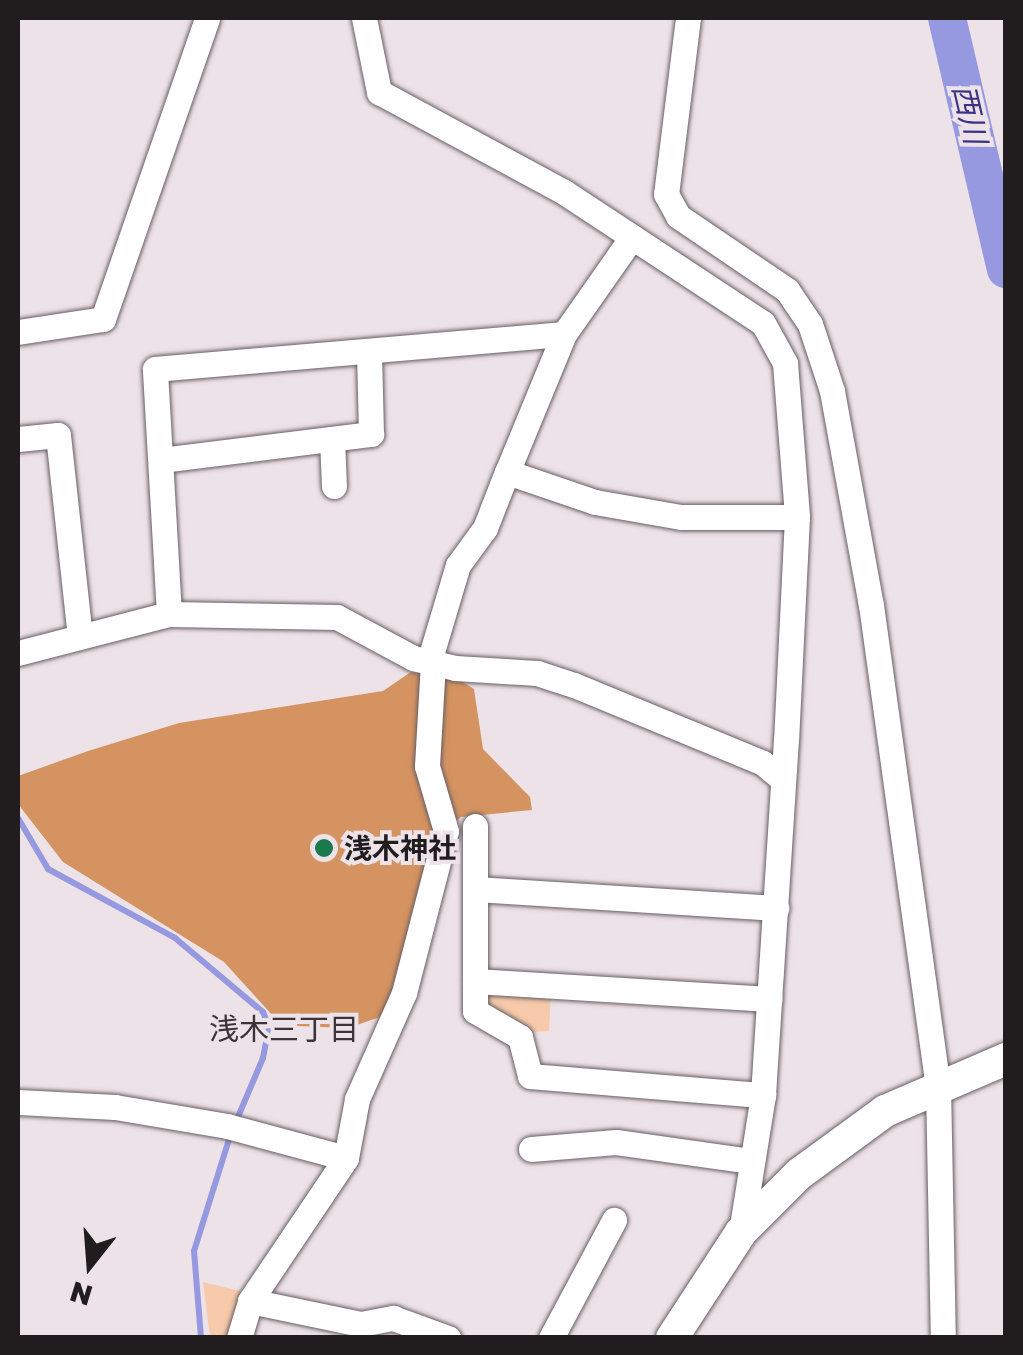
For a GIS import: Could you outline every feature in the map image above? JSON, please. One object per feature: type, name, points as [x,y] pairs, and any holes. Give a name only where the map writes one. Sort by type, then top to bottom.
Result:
[{"type":"street","points":[[18,332],[103,319],[206,18]]},
{"type":"street","points":[[364,18],[379,92],[564,192],[763,323],[785,363],[796,517],[783,780],[763,1095],[741,1232]]},
{"type":"street","points":[[688,18],[666,194],[678,216],[787,290],[810,324],[832,390],[871,605],[938,1084],[943,1338]]},
{"type":"street","points":[[239,1338],[250,1301],[346,1158],[357,1099],[404,993],[446,830],[427,766],[431,662],[458,565],[485,528],[564,334],[632,237]]},
{"type":"street","points":[[169,614],[155,369],[564,334]]},
{"type":"street","points":[[161,460],[371,434],[369,352]]},
{"type":"street","points":[[18,439],[58,435],[80,636]]},
{"type":"street","points":[[332,439],[334,486]]},
{"type":"street","points":[[507,472],[595,502],[680,517],[796,517]]},
{"type":"street","points":[[18,653],[169,614],[337,617],[431,662],[556,679],[763,762],[783,780]]},
{"type":"street","points":[[475,826],[475,1010],[520,1037],[530,1076],[763,1095]]},
{"type":"street","points":[[476,889],[776,908]]},
{"type":"street","points":[[475,981],[768,999]]},
{"type":"street","points":[[672,1338],[741,1232],[799,1174],[885,1110],[938,1084],[1006,1059]]},
{"type":"street","points":[[18,1102],[115,1107],[226,1126],[346,1158]]},
{"type":"street","points":[[531,1149],[616,1142],[752,1161]]},
{"type":"street","points":[[551,1338],[614,1220]]},
{"type":"street","points":[[250,1301],[361,1324],[394,1318],[448,1338]]},
{"type":"shaded area","points":[[411,672],[458,679],[474,689],[483,749],[530,797],[532,810],[461,817],[434,840],[395,987],[380,1017],[348,1028],[298,1026],[273,1016],[224,962],[63,862],[18,804],[18,776],[88,751],[179,723],[383,691]]},
{"type":"shaded area","points":[[486,987],[551,991],[549,1031],[531,1032],[485,1002]]},
{"type":"shaded area","points":[[203,1282],[248,1293],[235,1337],[210,1337]]},
{"type":"waterway","name":"西川","points":[[947,18],[1006,269]]},
{"type":"waterway","points":[[18,818],[48,869],[175,938],[263,1012],[269,1027],[263,1058],[235,1124]]},
{"type":"waterway","points":[[201,1338],[194,1251],[230,1136]]},
{"type":"place","name":"浅木神社","points":[[324,848]]},
{"type":"district","name":"浅木三丁目","points":[[284,1029]]}]
